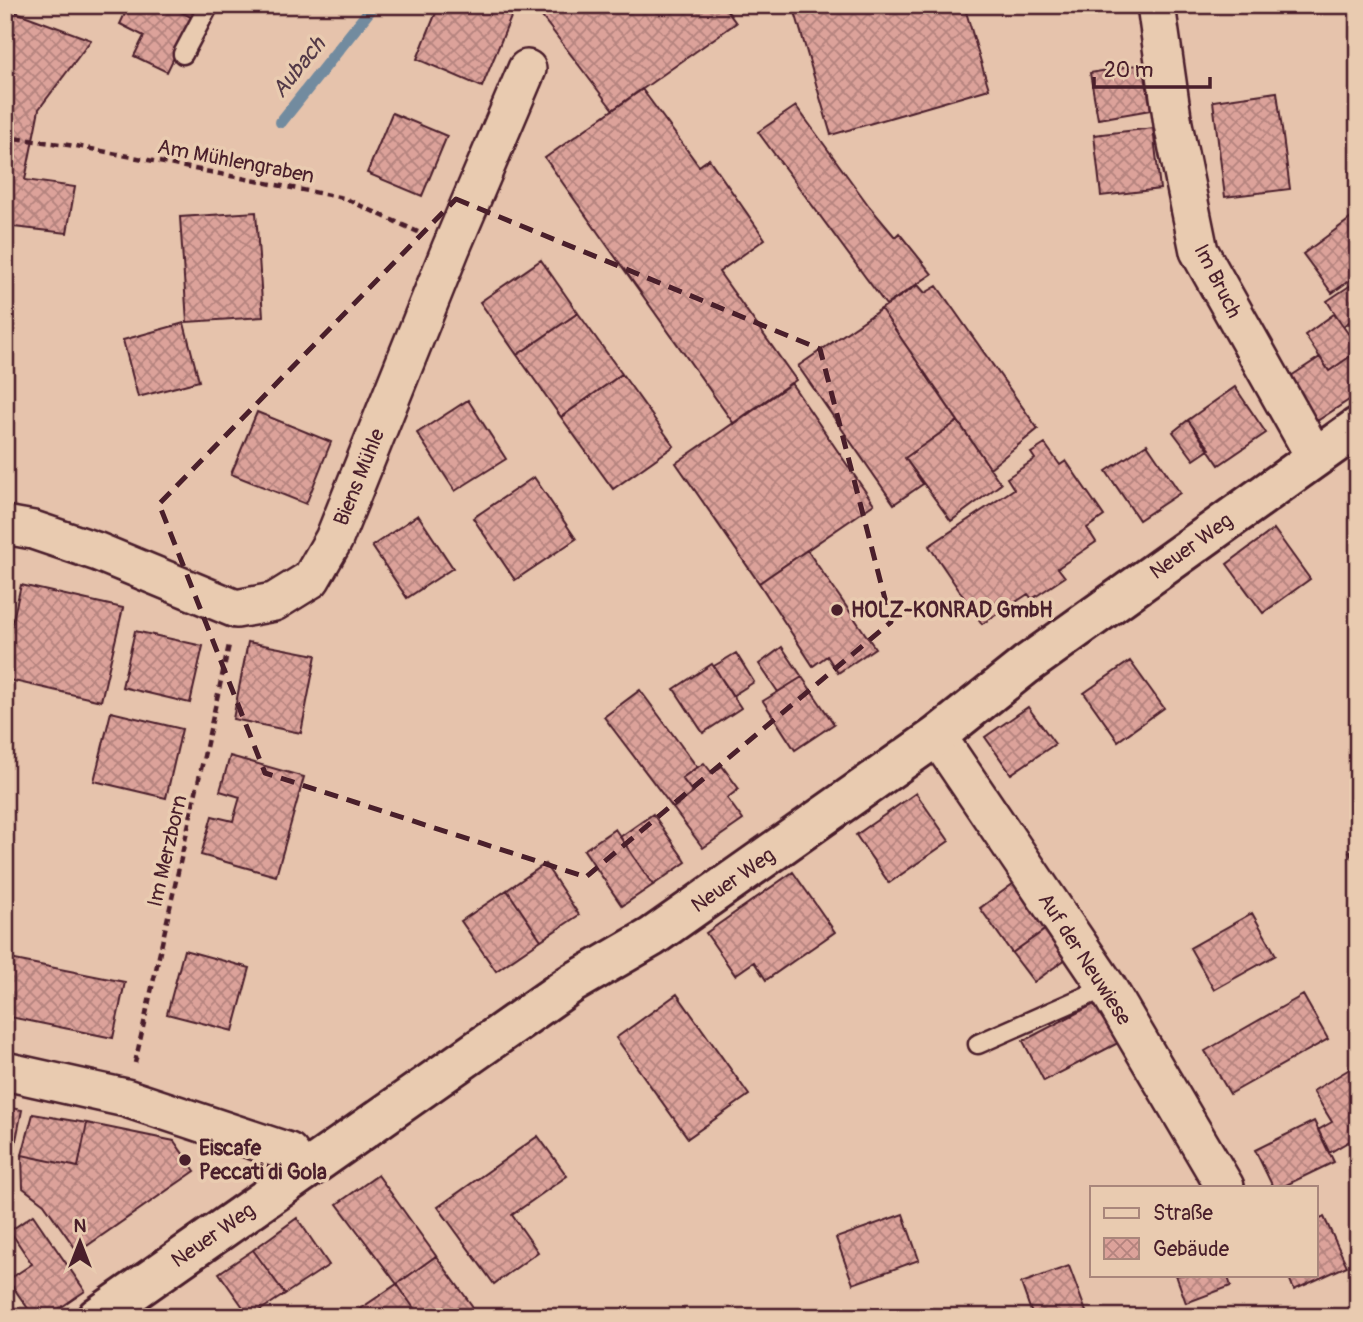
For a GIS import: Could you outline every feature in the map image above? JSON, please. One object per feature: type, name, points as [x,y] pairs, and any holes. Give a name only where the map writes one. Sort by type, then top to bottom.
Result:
[{"type":"street","name":"Im Bruch","points":[[1156,5],[1173,124],[1199,251],[1315,457]]},
{"type":"street","name":"Biens Mühle","points":[[236,610],[274,602],[312,579],[339,527],[451,247],[527,69]]},
{"type":"street","name":"Neuer Weg","points":[[97,1317],[571,984],[652,937],[937,736],[1026,665],[1358,427]]},
{"type":"street","points":[[5,525],[33,530],[97,552],[236,610]]},
{"type":"street","name":"Auf der Neuwiese","points":[[937,736],[1107,987],[1224,1186]]},
{"type":"street","points":[[5,1071],[127,1098],[289,1152],[304,1171]]},
{"type":"lane","points":[[183,54],[209,5]]},
{"type":"lane","points":[[978,1044],[1107,987]]},
{"type":"path","name":"Am Mühlengraben","points":[[5,137],[76,146],[345,198],[451,247]]},
{"type":"path","name":"Im Merzborn","points":[[127,1098],[236,610]]},
{"type":"highlighted area","points":[[456,199],[820,349],[891,622],[586,877],[265,773],[159,504]]},
{"type":"building","points":[[129,5],[167,5],[193,18],[167,72],[134,56],[144,36],[120,24]]},
{"type":"building","points":[[167,5],[199,5],[193,18]]},
{"type":"building","points":[[439,5],[516,5],[482,87],[417,59]]},
{"type":"building","points":[[533,5],[723,5],[736,23],[613,110]]},
{"type":"building","points":[[793,5],[964,5],[989,89],[831,135]]},
{"type":"building","points":[[5,8],[91,40],[39,109],[25,180],[75,187],[67,233],[5,226]]},
{"type":"building","points":[[1143,64],[1151,110],[1098,119],[1090,73]]},
{"type":"building","points":[[642,89],[699,166],[709,159],[765,239],[719,272],[796,380],[734,424],[545,158]]},
{"type":"building","points":[[1277,92],[1290,189],[1225,197],[1213,101]]},
{"type":"building","points":[[796,106],[869,206],[895,237],[899,233],[932,274],[886,305],[758,132]]},
{"type":"building","points":[[392,113],[447,136],[422,196],[367,173]]},
{"type":"building","points":[[1153,128],[1160,189],[1101,196],[1094,135]]},
{"type":"building","points":[[256,212],[263,317],[187,322],[180,217]]},
{"type":"building","points":[[1358,213],[1358,274],[1332,293],[1303,254]]},
{"type":"building","points":[[541,260],[578,313],[517,355],[480,302]]},
{"type":"building","points":[[918,285],[925,293],[937,286],[1038,429],[990,468],[881,309]]},
{"type":"building","points":[[1351,285],[1358,295],[1358,316],[1343,326],[1327,301]]},
{"type":"building","points":[[881,309],[958,421],[905,458],[923,484],[894,504],[798,366]]},
{"type":"building","points":[[578,313],[622,374],[561,417],[517,355]]},
{"type":"building","points":[[1334,314],[1358,347],[1358,351],[1329,371],[1305,335]]},
{"type":"building","points":[[184,323],[199,381],[138,397],[123,340]]},
{"type":"building","points":[[1358,351],[1358,394],[1317,421],[1288,378],[1320,357],[1329,371]]},
{"type":"building","points":[[622,374],[674,446],[613,489],[561,417]]},
{"type":"building","points":[[791,383],[874,504],[759,583],[676,463]]},
{"type":"building","points":[[1235,387],[1266,433],[1219,465],[1188,420]]},
{"type":"building","points":[[468,400],[506,459],[455,491],[417,433]]},
{"type":"building","points":[[257,412],[331,442],[306,504],[231,474]]},
{"type":"building","points":[[1188,420],[1210,449],[1194,460],[1173,432]]},
{"type":"building","points":[[958,421],[1001,484],[951,521],[905,458]]},
{"type":"building","points":[[1045,444],[1060,465],[1066,461],[1104,516],[1087,528],[1096,542],[1058,568],[1065,577],[1032,599],[1028,594],[982,624],[929,546],[1014,489],[1007,478],[1035,459],[1031,453]]},
{"type":"building","points":[[1147,444],[1180,493],[1139,520],[1106,471]]},
{"type":"building","points":[[534,477],[576,539],[515,580],[473,518]]},
{"type":"building","points":[[418,515],[453,568],[407,598],[372,546]]},
{"type":"building","points":[[1274,529],[1310,579],[1263,613],[1227,564]]},
{"type":"building","points":[[807,550],[875,648],[838,673],[827,656],[813,666],[759,583]]},
{"type":"building","points":[[21,585],[123,608],[101,701],[5,679],[5,654]]},
{"type":"building","points":[[135,631],[203,646],[190,703],[122,687]]},
{"type":"building","points":[[248,642],[316,655],[301,733],[233,719]]},
{"type":"building","points":[[782,647],[802,677],[778,692],[759,664]]},
{"type":"building","points":[[736,653],[754,682],[732,696],[714,666]]},
{"type":"building","points":[[1130,661],[1164,708],[1118,741],[1084,693]]},
{"type":"building","points":[[712,664],[741,708],[703,733],[674,689]]},
{"type":"building","points":[[802,677],[834,724],[795,750],[763,701]]},
{"type":"building","points":[[640,690],[697,767],[682,778],[693,793],[673,808],[604,717]]},
{"type":"building","points":[[1028,707],[1055,744],[1011,774],[985,737]]},
{"type":"building","points":[[111,712],[182,729],[166,798],[94,781]]},
{"type":"building","points":[[230,756],[304,777],[276,876],[201,855],[212,816],[233,821],[240,797],[220,791]]},
{"type":"building","points":[[704,763],[712,773],[722,766],[739,789],[727,798],[743,820],[703,848],[673,808],[693,793],[682,778]]},
{"type":"building","points":[[916,793],[949,841],[889,883],[856,835]]},
{"type":"building","points":[[653,814],[686,862],[653,885],[620,837]]},
{"type":"building","points":[[615,829],[653,885],[622,906],[584,850]]},
{"type":"building","points":[[1358,847],[1358,867],[1349,852]]},
{"type":"building","points":[[545,864],[579,915],[541,940],[507,890]]},
{"type":"building","points":[[793,872],[835,932],[766,980],[754,962],[735,975],[706,933]]},
{"type":"building","points":[[1021,878],[1053,924],[1012,953],[980,908]]},
{"type":"building","points":[[507,890],[541,940],[496,971],[461,921]]},
{"type":"building","points":[[1252,913],[1276,955],[1214,990],[1190,948]]},
{"type":"building","points":[[1053,924],[1074,953],[1034,982],[1012,953]]},
{"type":"building","points":[[184,950],[250,968],[233,1031],[167,1014]]},
{"type":"building","points":[[5,958],[125,982],[113,1038],[5,1016]]},
{"type":"building","points":[[677,994],[749,1095],[688,1138],[616,1038]]},
{"type":"building","points":[[1303,995],[1328,1039],[1230,1094],[1205,1051]]},
{"type":"building","points":[[1100,1001],[1120,1042],[1044,1081],[1023,1041]]},
{"type":"building","points":[[1353,1067],[1358,1074],[1358,1136],[1329,1153],[1318,1130],[1332,1122],[1313,1091]]},
{"type":"building","points":[[5,1107],[22,1110],[13,1155],[5,1153]]},
{"type":"building","points":[[33,1114],[87,1123],[78,1167],[22,1155]]},
{"type":"building","points":[[1314,1121],[1334,1162],[1284,1186],[1273,1186],[1255,1150]]},
{"type":"building","points":[[87,1123],[174,1141],[195,1171],[78,1252],[44,1204],[23,1188],[22,1155],[78,1167]]},
{"type":"building","points":[[538,1136],[567,1176],[512,1215],[538,1252],[494,1284],[438,1207]]},
{"type":"building","points":[[378,1175],[436,1256],[397,1284],[337,1204]]},
{"type":"building","points":[[903,1214],[919,1260],[853,1284],[836,1238]]},
{"type":"building","points":[[33,1215],[85,1291],[47,1317],[34,1317],[8,1280],[32,1264],[10,1231]]},
{"type":"building","points":[[1324,1217],[1347,1266],[1294,1290],[1288,1276],[1318,1276],[1318,1220]]},
{"type":"building","points":[[297,1218],[329,1265],[285,1294],[253,1250]]},
{"type":"building","points":[[253,1250],[285,1294],[250,1317],[219,1273]]},
{"type":"building","points":[[436,1256],[473,1307],[459,1317],[420,1317],[397,1284]]},
{"type":"building","points":[[1069,1266],[1088,1317],[1033,1317],[1021,1283]]},
{"type":"building","points":[[1176,1276],[1227,1276],[1231,1286],[1186,1303]]},
{"type":"building","points":[[397,1284],[420,1317],[348,1317]]},
{"type":"waterway","name":"Aubach","points":[[281,122],[374,5]]},
{"type":"place","name":"HOLZ-KONRAD GmbH","points":[[837,610]]},
{"type":"place","name":"Eiscafe Peccati di Gola","points":[[185,1160]]}]
